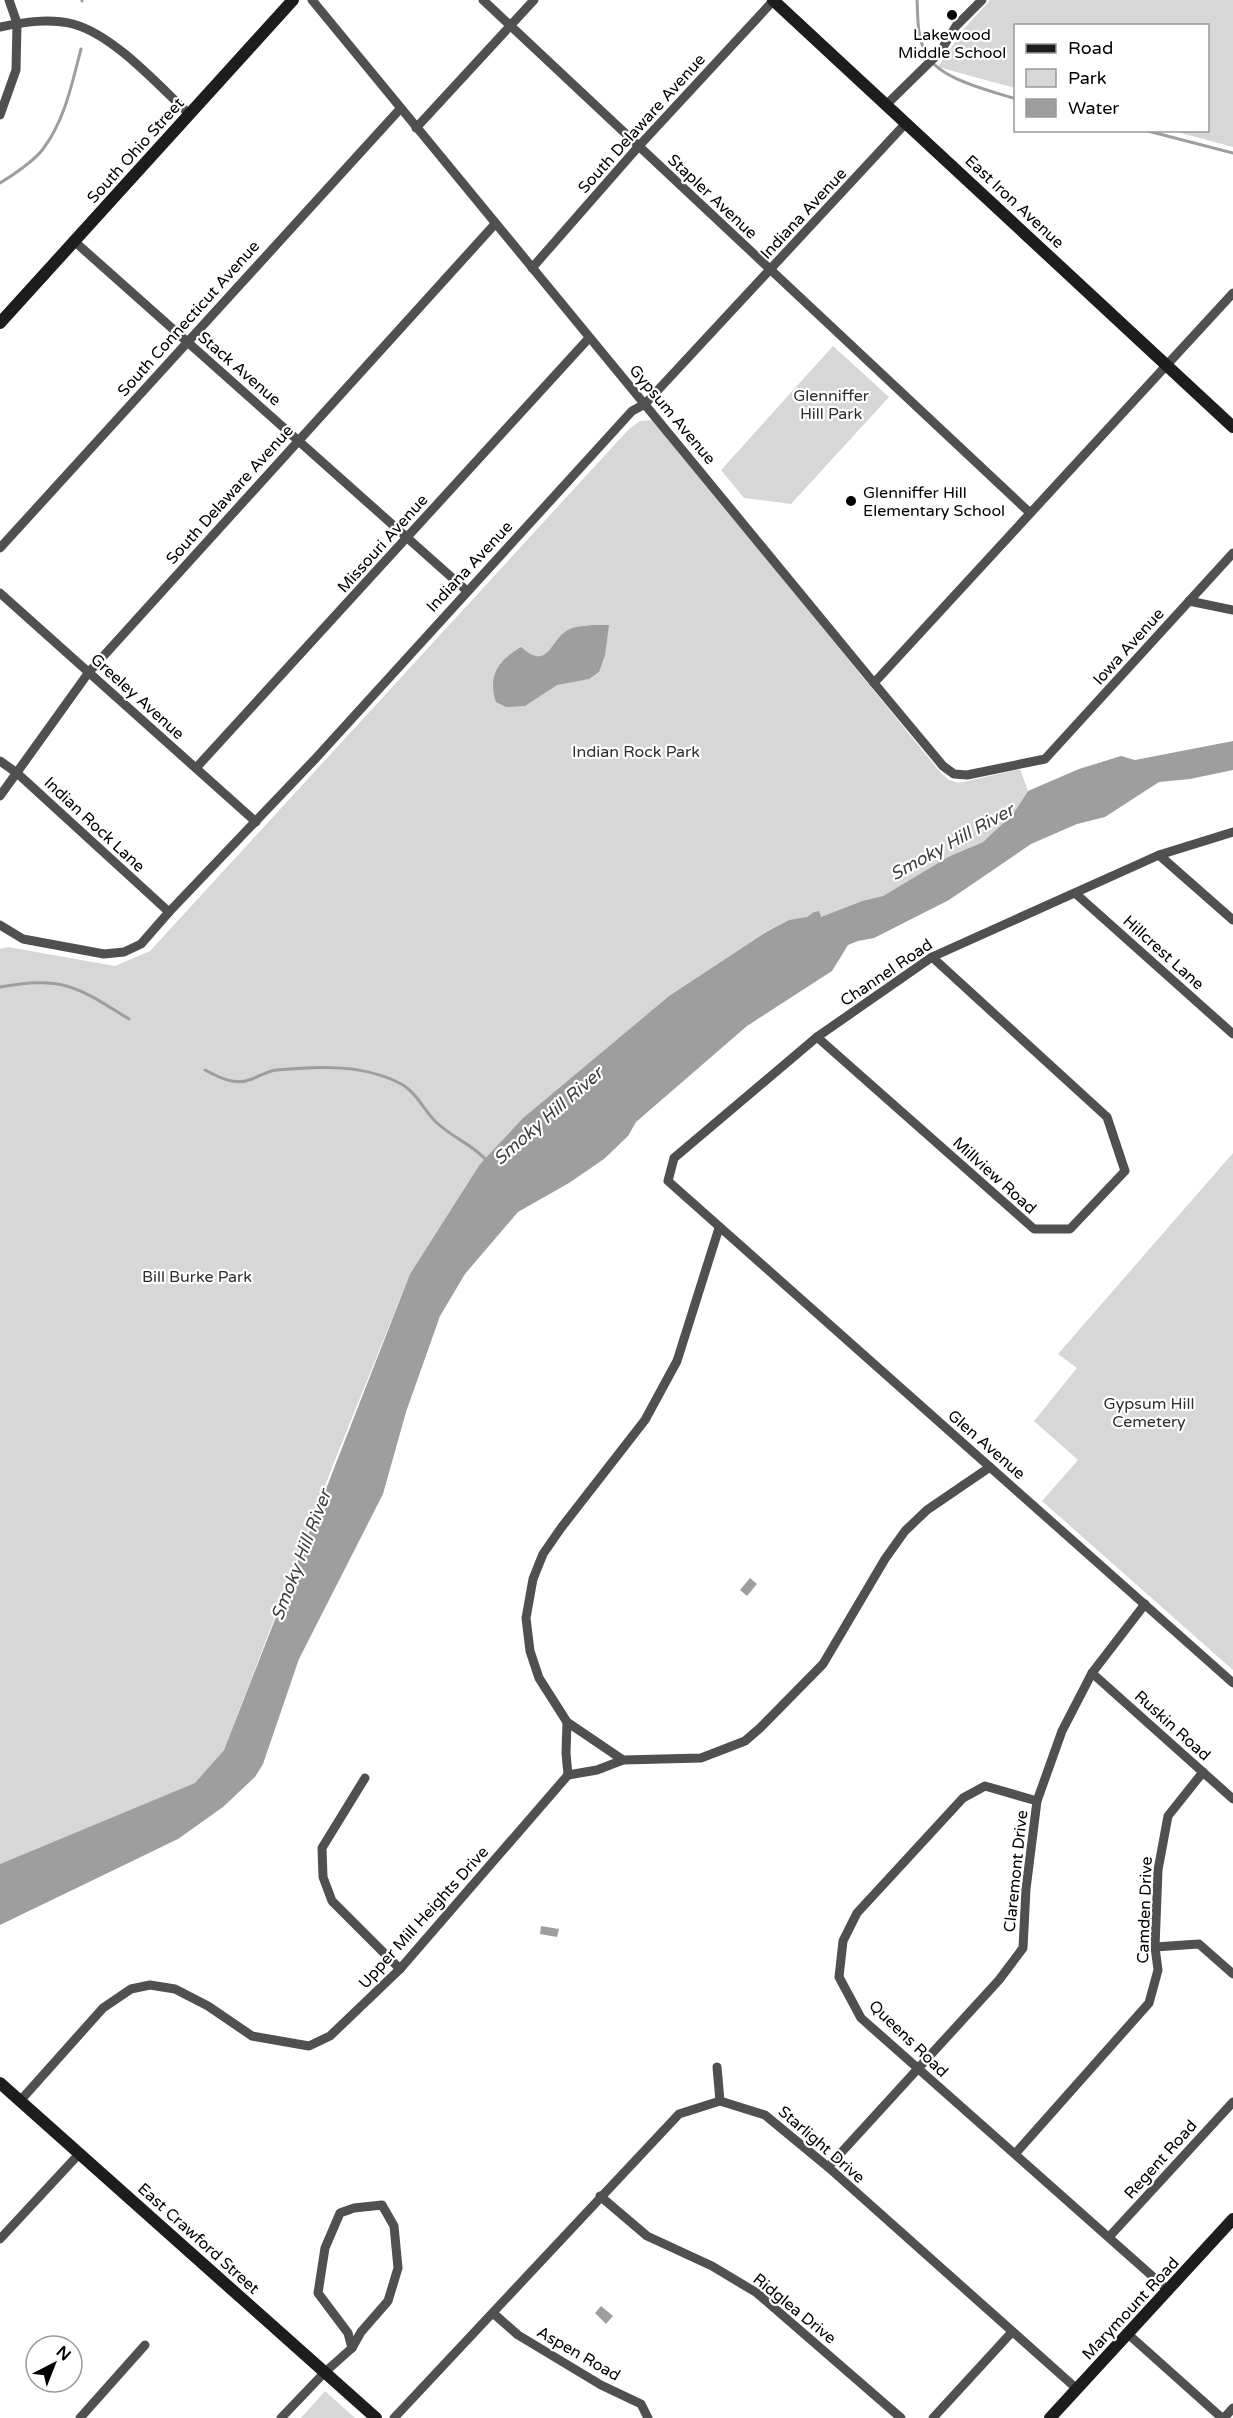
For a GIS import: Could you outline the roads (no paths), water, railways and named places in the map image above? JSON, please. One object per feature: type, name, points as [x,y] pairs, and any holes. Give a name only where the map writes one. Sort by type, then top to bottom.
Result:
[{"type":"street","points":[[0,115],[16,70],[17,23],[9,0]]},
{"type":"street","name":"South Ohio Street","points":[[0,323],[293,0]]},
{"type":"street","name":"Gypsum Avenue","points":[[312,0],[943,766],[954,774],[968,775],[1045,759]]},
{"type":"street","name":"Stapler Avenue","points":[[483,0],[1029,512]]},
{"type":"street","points":[[416,128],[534,0]]},
{"type":"street","name":"East Iron Avenue","points":[[774,0],[1233,427]]},
{"type":"street","name":"South Delaware Avenue","points":[[532,268],[638,147],[774,0]]},
{"type":"street","points":[[886,105],[940,52],[957,26],[982,0]]},
{"type":"street","points":[[0,27],[39,21],[74,24],[110,41],[189,114]]},
{"type":"street","name":"South Connecticut Avenue","points":[[0,548],[400,109]]},
{"type":"street","name":"Indiana Avenue","points":[[0,925],[23,939],[104,954],[124,952],[141,944],[256,822],[632,411],[645,404],[906,123]]},
{"type":"street","name":"South Delaware Avenue","points":[[0,796],[89,672],[495,224]]},
{"type":"street","name":"Stack Avenue","points":[[74,241],[467,591]]},
{"type":"street","points":[[874,683],[1233,293]]},
{"type":"street","name":"Missouri Avenue","points":[[196,768],[590,338]]},
{"type":"street","name":"Iowa Avenue","points":[[1045,759],[1233,553]]},
{"type":"street","name":"Greeley Avenue","points":[[0,593],[256,822]]},
{"type":"street","points":[[1189,602],[1233,610]]},
{"type":"street","name":"Indian Rock Lane","points":[[0,761],[17,773],[169,912]]},
{"type":"street","name":"Channel Road","points":[[719,1228],[668,1181],[674,1158],[817,1037],[932,957],[1159,855],[1233,832]]},
{"type":"street","points":[[1159,855],[1233,920]]},
{"type":"street","name":"Hillcrest Lane","points":[[1075,893],[1233,1034]]},
{"type":"street","name":"Millview Road","points":[[817,1037],[1034,1229],[1070,1229],[1125,1171],[1107,1117],[932,957]]},
{"type":"street","points":[[623,1760],[567,1722],[538,1678],[530,1651],[526,1618],[533,1579],[543,1554],[645,1420],[676,1360],[719,1228]]},
{"type":"street","name":"Glen Avenue","points":[[719,1228],[1233,1683]]},
{"type":"street","points":[[567,1722],[568,1775],[597,1770],[623,1760],[701,1758],[744,1741],[824,1664],[885,1559],[905,1531],[927,1510],[990,1467]]},
{"type":"street","name":"Claremont Drive","points":[[828,2167],[999,1980],[1023,1948],[1026,1889],[1037,1801],[1062,1731],[1092,1673],[1145,1605]]},
{"type":"street","name":"Ruskin Road","points":[[1092,1673],[1233,1799]]},
{"type":"street","name":"Camden Drive","points":[[1015,2154],[1149,2003],[1158,1970],[1155,1947],[1158,1870],[1168,1816],[1203,1772]]},
{"type":"street","name":"Upper Mill Heights Drive","points":[[20,2101],[103,2008],[131,1989],[150,1985],[175,1989],[208,2006],[252,2036],[309,2046],[330,2036],[400,1969],[568,1775]]},
{"type":"street","points":[[365,1778],[322,1848],[323,1876],[332,1901],[400,1969]]},
{"type":"street","name":"Queens Road","points":[[1037,1801],[985,1786],[963,1798],[857,1913],[843,1941],[839,1977],[861,2018],[1168,2290]]},
{"type":"street","points":[[1155,1947],[1199,1944],[1233,1974]]},
{"type":"street","points":[[394,2418],[679,2114],[720,2101],[717,2067]]},
{"type":"street","name":"East Crawford Street","points":[[0,2083],[376,2418]]},
{"type":"street","name":"Starlight Drive","points":[[720,2101],[765,2115],[828,2167],[1077,2389]]},
{"type":"street","name":"Regent Road","points":[[1109,2237],[1233,2102]]},
{"type":"street","points":[[0,2239],[79,2154]]},
{"type":"street","name":"Ridglea Drive","points":[[600,2196],[647,2236],[712,2266],[757,2293],[901,2418]]},
{"type":"street","points":[[281,2418],[325,2372],[352,2348],[361,2332],[388,2301],[398,2268],[394,2226],[382,2205],[354,2208],[340,2213],[325,2248],[318,2293],[348,2333],[352,2348]]},
{"type":"street","name":"Marymount Road","points":[[1050,2418],[1233,2219]]},
{"type":"street","name":"Aspen Road","points":[[493,2313],[518,2335],[601,2385],[641,2404],[648,2418]]},
{"type":"street","points":[[933,2418],[1012,2332]]},
{"type":"street","points":[[1128,2334],[1223,2418],[1233,2408]]},
{"type":"street","points":[[80,2418],[145,2345]]},
{"type":"water","points":[[609,625],[605,655],[599,672],[589,679],[557,685],[525,706],[506,707],[496,702],[494,676],[501,663],[513,652],[521,647],[531,654],[544,655],[563,633],[570,629]]},
{"type":"water","name":"Smoky Hill River","points":[[1233,741],[1233,770],[1190,779],[1159,782],[1105,817],[1077,824],[1031,844],[949,900],[874,938],[848,945],[832,971],[747,1026],[636,1122],[628,1136],[604,1159],[569,1183],[518,1212],[465,1274],[440,1316],[406,1412],[383,1494],[299,1659],[263,1764],[255,1777],[223,1807],[178,1839],[0,1925],[0,1864],[195,1783],[224,1750],[410,1274],[480,1164],[523,1118],[669,996],[766,932],[789,920],[807,917],[814,912],[819,911],[821,917],[862,901],[883,896],[948,857],[983,842],[1013,814],[1028,791],[1079,769],[1121,756],[1135,760]]},
{"type":"water","points":[[750,1578],[757,1584],[747,1596],[740,1590]]},
{"type":"water","points":[[541,1926],[559,1929],[557,1937],[540,1934]]},
{"type":"water","points":[[601,2306],[613,2316],[606,2324],[595,2313]]},
{"type":"waterway","points":[[917,0],[920,38],[930,60],[939,69],[964,82],[1014,98]]},
{"type":"waterway","points":[[0,183],[35,158],[51,138],[67,101],[81,49]]},
{"type":"waterway","points":[[1152,132],[1233,153]]},
{"type":"waterway","points":[[0,987],[39,983],[68,986],[82,991],[129,1019]]},
{"type":"waterway","name":"Smoky Hill River","points":[[205,1070],[222,1078],[240,1082],[270,1071],[325,1067],[358,1070],[389,1078],[408,1089],[436,1122],[476,1150],[487,1161]]},
{"type":"place","name":"Lakewood Middle School","points":[[952,15]]},
{"type":"place","name":"Glenniffer Hill Elementary School","points":[[851,501]]},
{"type":"park label","name":"Glenniffer Hill Park","points":[[831,404]]},
{"type":"park label","name":"Indian Rock Park","points":[[636,751]]},
{"type":"park label","name":"Bill Burke Park","points":[[197,1276]]},
{"type":"park label","name":"Gypsum Hill Cemetery","points":[[1149,1412]]}]
